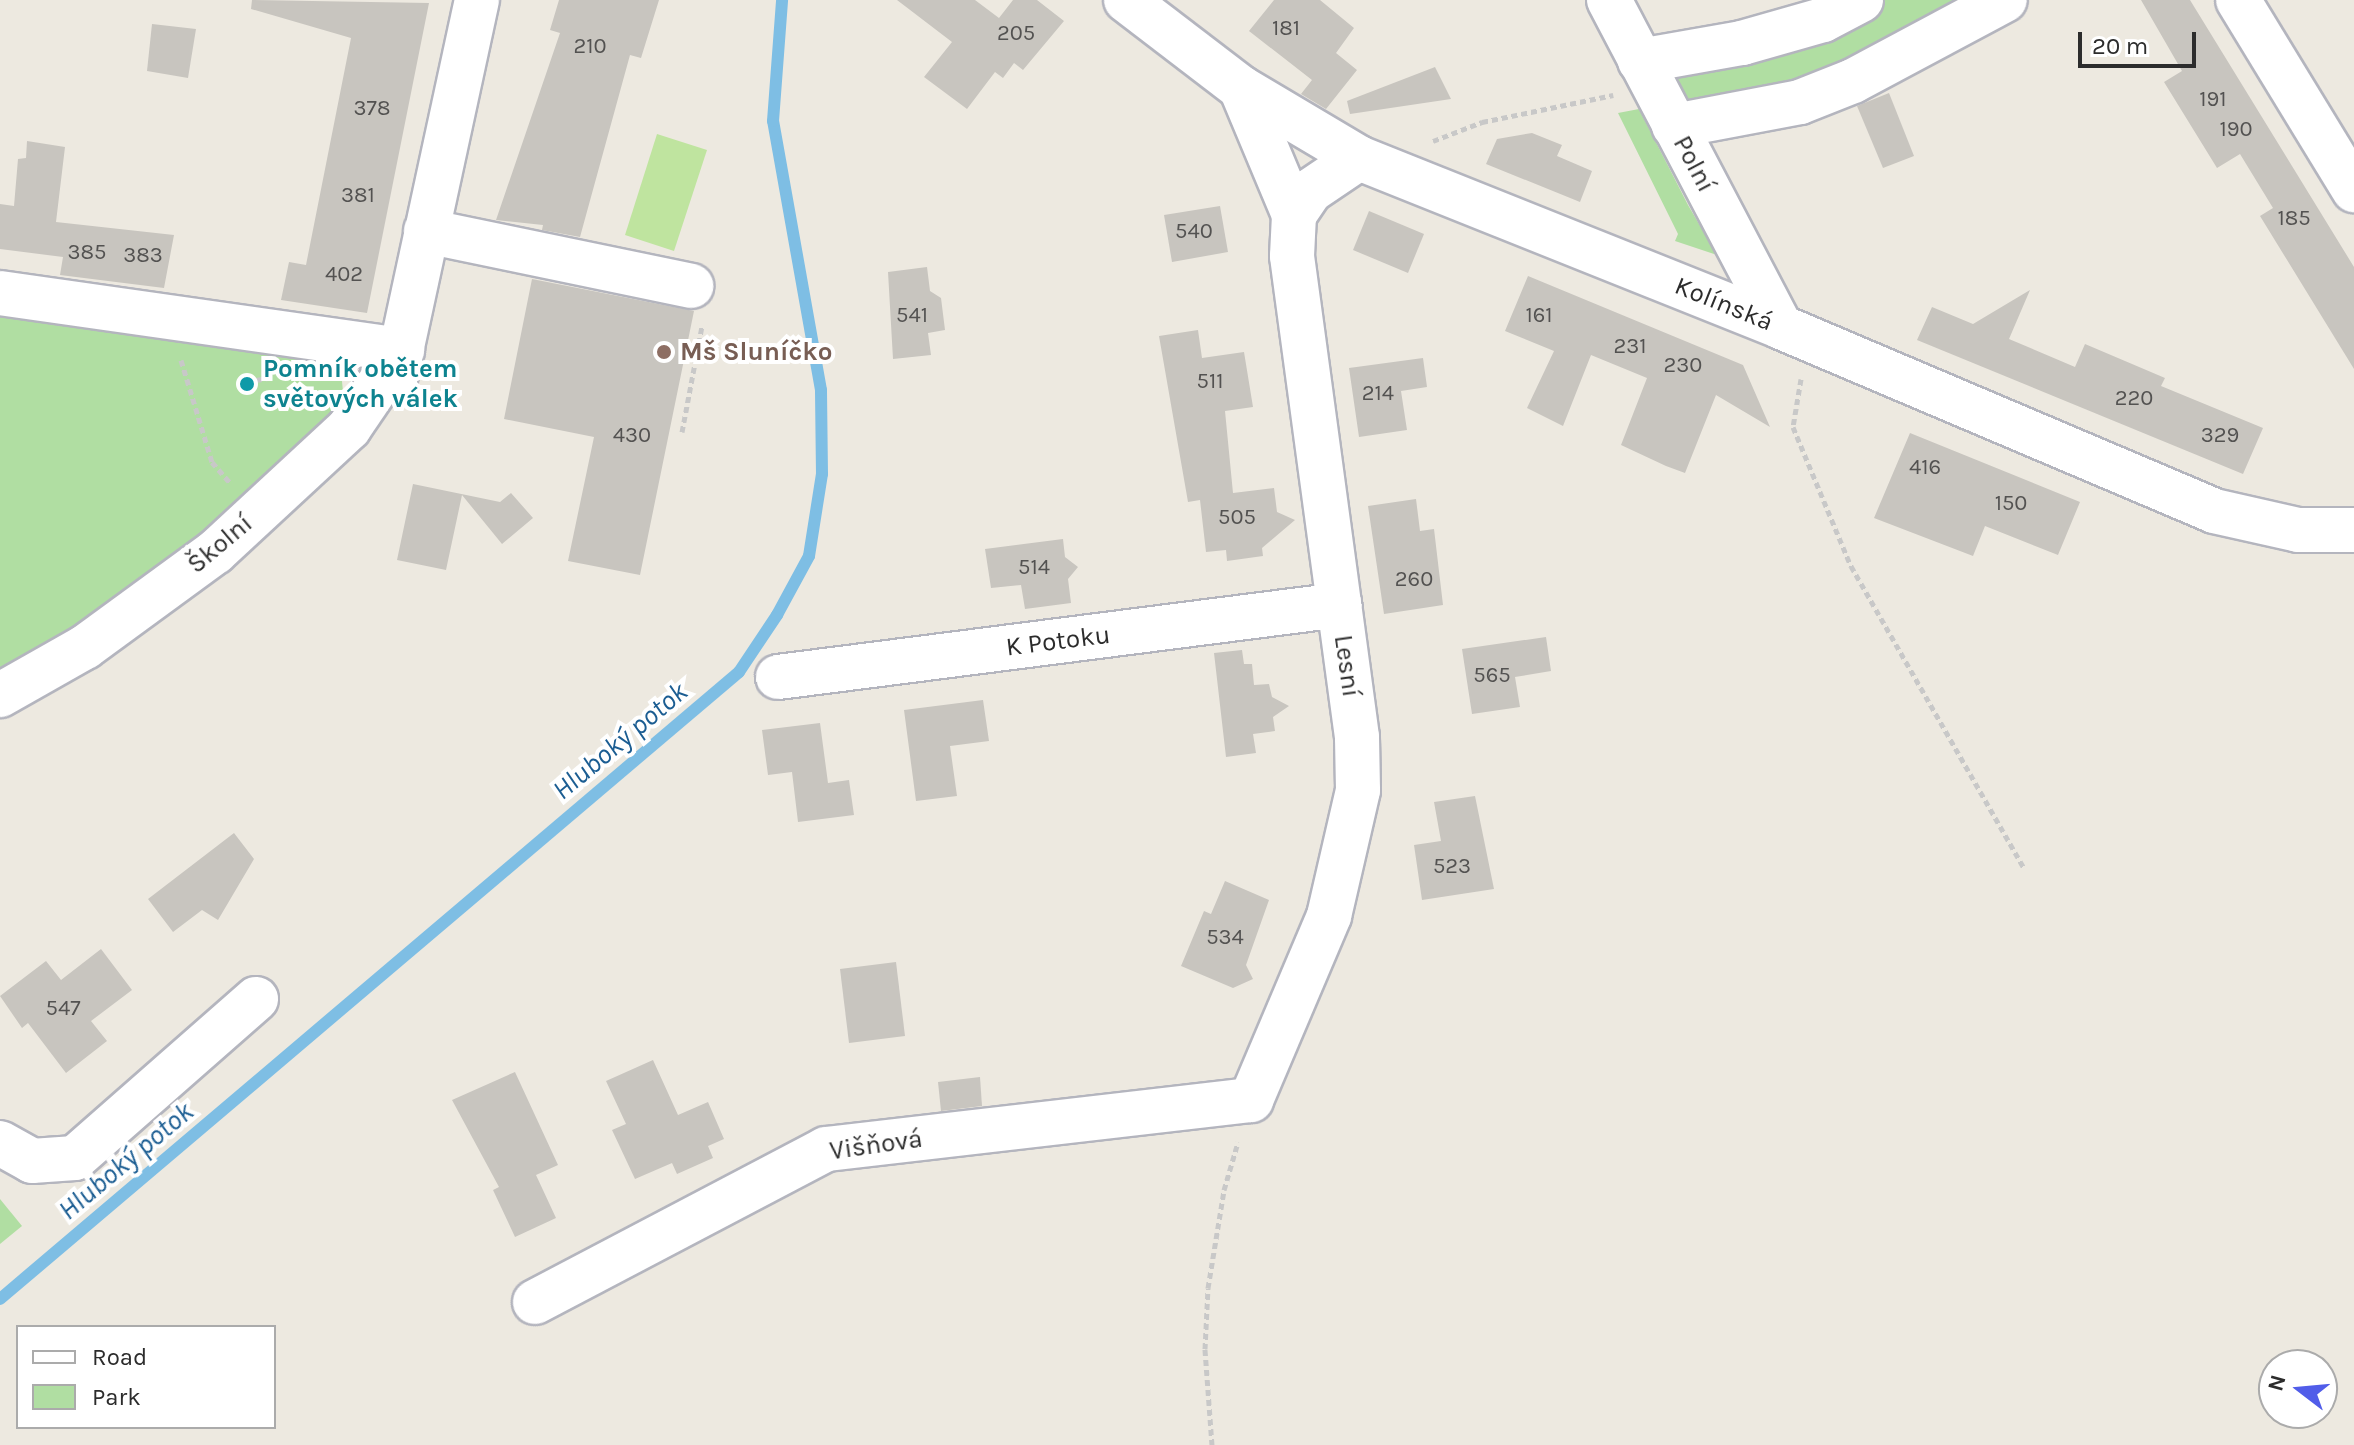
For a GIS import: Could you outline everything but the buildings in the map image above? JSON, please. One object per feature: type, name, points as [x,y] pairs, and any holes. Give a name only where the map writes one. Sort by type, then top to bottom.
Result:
[{"type":"street","name":"Školní","points":[[387,416],[477,0]]},
{"type":"street","name":"Kolínská","points":[[1126,0],[1241,88],[1359,158],[1798,335],[2214,511],[2350,535]]},
{"type":"street","name":"Polní","points":[[1609,0],[1674,126],[1798,335]]},
{"type":"street","points":[[1647,74],[1823,20],[1861,0]]},
{"type":"street","points":[[1674,126],[1800,102],[1853,81],[2005,0]]},
{"type":"street","points":[[2238,0],[2354,190]]},
{"type":"street","name":"Lesní","points":[[1241,88],[1294,215],[1292,256],[1357,737],[1358,790],[1329,916],[1251,1100]]},
{"type":"street","points":[[1294,215],[1310,191],[1359,158]]},
{"type":"street","points":[[426,231],[691,286]]},
{"type":"street","points":[[0,293],[168,314],[402,350]]},
{"type":"street","name":"Školní","points":[[0,695],[85,647],[215,552],[349,428],[402,350]]},
{"type":"street","name":"K Potoku","points":[[778,677],[1339,605]]},
{"type":"street","points":[[0,1143],[32,1161],[75,1158],[256,999]]},
{"type":"street","name":"Višňová","points":[[535,1302],[826,1149],[1251,1100]]},
{"type":"path","points":[[1421,146],[1482,122],[1647,74]]},
{"type":"path","points":[[682,432],[709,289],[691,286]]},
{"type":"path","points":[[168,314],[212,462],[257,513]]},
{"type":"path","points":[[1798,335],[1801,381],[1793,427],[1851,566],[2024,868]]},
{"type":"path","points":[[1212,1445],[1205,1349],[1208,1288],[1224,1190],[1251,1100]]},
{"type":"green space","points":[[1875,0],[1979,0],[1806,88],[1690,107],[1676,83],[1677,72]]},
{"type":"green space","points":[[1639,109],[1717,255],[1675,241],[1678,234],[1618,113]]},
{"type":"green space","points":[[657,134],[707,150],[674,251],[625,235]]},
{"type":"green space","points":[[0,304],[340,360],[343,392],[337,413],[202,548],[0,684]]},
{"type":"green space","points":[[0,1199],[22,1226],[0,1244]]},
{"type":"waterway","name":"Hluboký potok","points":[[0,1299],[739,672],[777,615],[809,556],[822,474],[821,390],[773,121],[782,0]]},
{"type":"place","name":"Mš Sluníčko","points":[[664,352]]},
{"type":"place","name":"Pomník obětem světových válek","points":[[247,384]]}]
